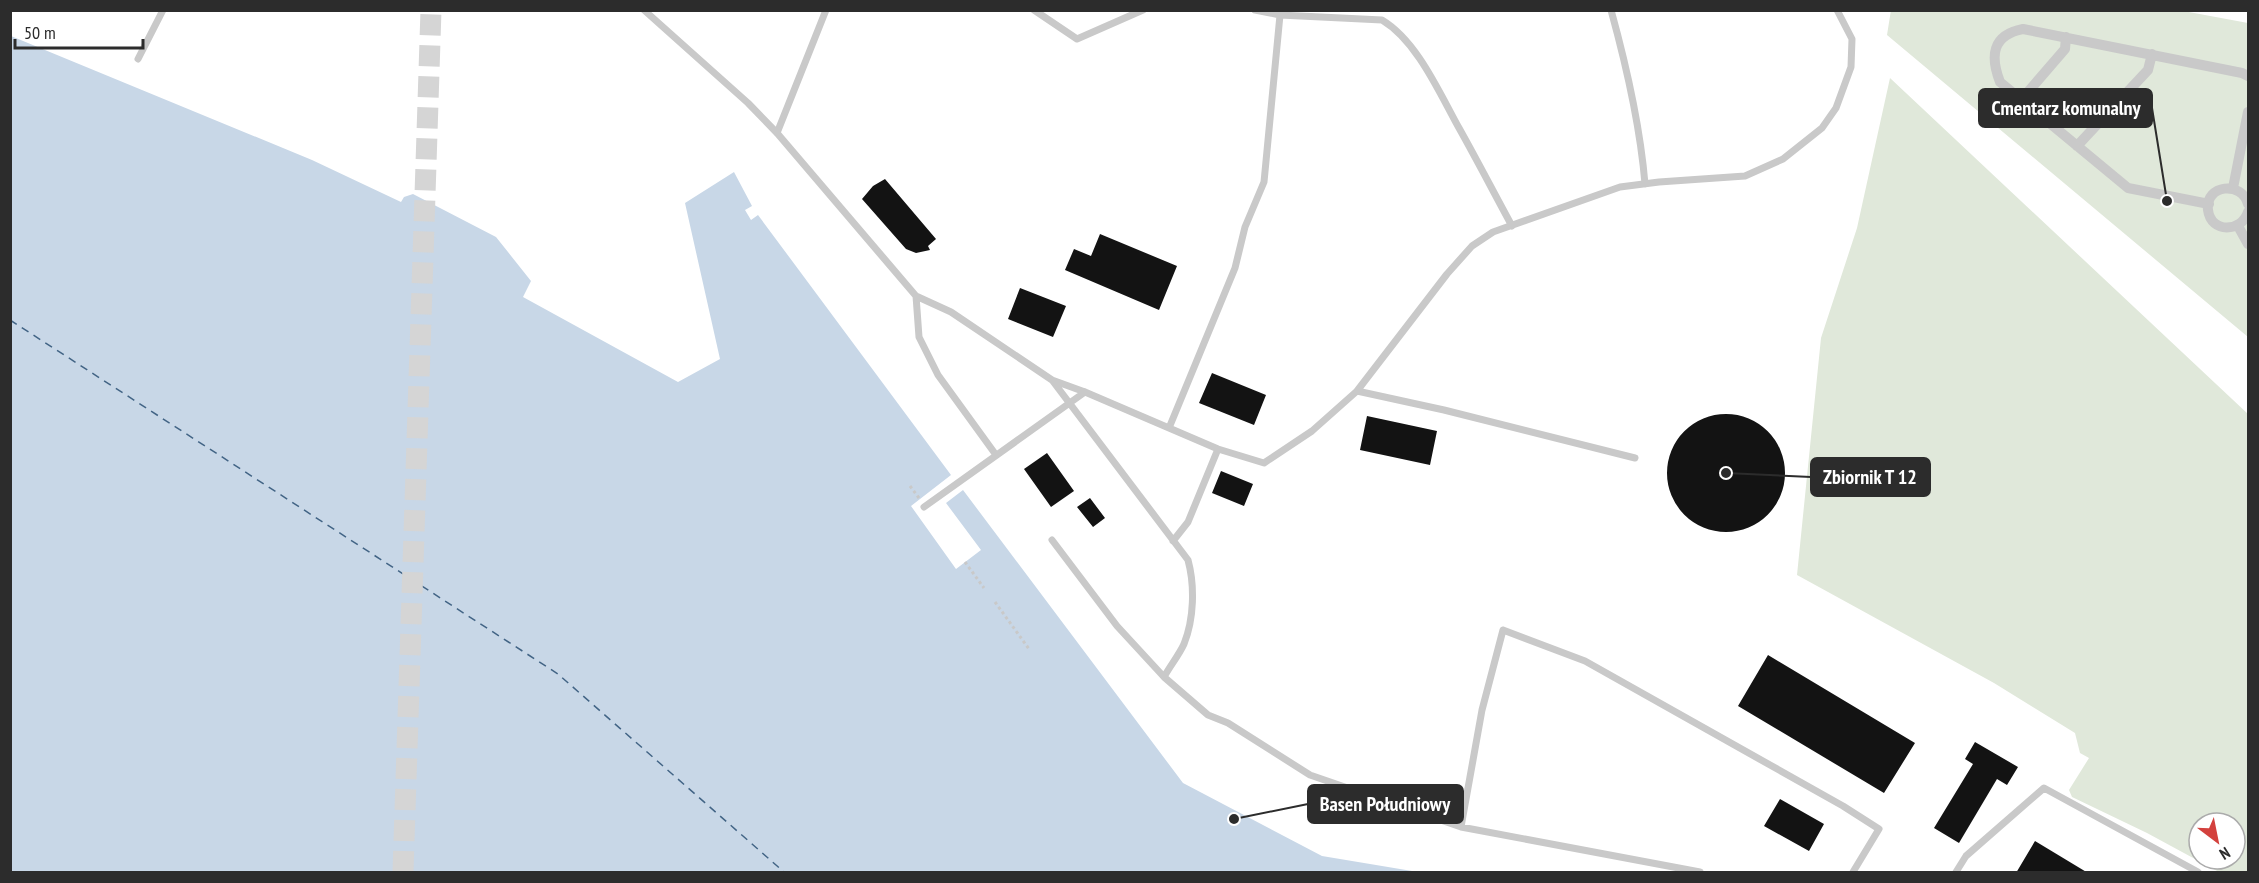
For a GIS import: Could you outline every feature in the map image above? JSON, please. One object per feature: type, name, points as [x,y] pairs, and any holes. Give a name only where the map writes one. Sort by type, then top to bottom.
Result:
[{"type":"street","points":[[2209,204],[2128,188],[2000,82],[1993,62],[1994,52],[2005,36],[2023,29],[2152,54],[2248,76]]},
{"type":"street","points":[[2021,100],[2065,49],[2066,37]]},
{"type":"street","points":[[2077,146],[2148,70],[2152,54]]},
{"type":"street","points":[[2233,188],[2248,112]]},
{"type":"street","points":[[2248,204],[2243,194],[2233,188],[2220,189],[2211,198],[2209,204],[2210,217],[2219,226],[2225,228],[2238,226],[2247,218],[2248,212]]},
{"type":"street","points":[[2238,226],[2248,244]]},
{"type":"lane","points":[[138,59],[164,10]]},
{"type":"lane","points":[[644,10],[748,103],[916,296],[951,312],[1052,380],[1218,450],[1264,463],[1312,431],[1357,391],[1447,274],[1472,246],[1493,232],[1620,187],[1745,176],[1783,159],[1822,128],[1836,108],[1851,67],[1852,39],[1837,10]]},
{"type":"lane","points":[[777,134],[826,10]]},
{"type":"lane","points":[[1034,10],[1077,39],[1143,10]]},
{"type":"lane","points":[[1255,10],[1280,15],[1382,20],[1394,27],[1406,39],[1437,88],[1512,225]]},
{"type":"lane","points":[[1611,10],[1629,73],[1645,184]]},
{"type":"lane","points":[[1169,428],[1235,268],[1245,227],[1264,182],[1280,15]]},
{"type":"lane","points":[[916,296],[919,337],[938,375],[996,455]]},
{"type":"lane","points":[[1052,380],[1188,560],[1192,575],[1192,606],[1184,644],[1164,677]]},
{"type":"lane","points":[[1357,391],[1444,410],[1635,459]]},
{"type":"lane","points":[[924,507],[1085,392]]},
{"type":"lane","points":[[1173,541],[1188,522],[1218,450]]},
{"type":"lane","points":[[1052,540],[1117,626],[1164,677],[1208,715],[1228,723],[1310,775],[1461,827],[1700,873]]},
{"type":"lane","points":[[1461,827],[1482,710],[1503,630],[1585,661],[1843,806],[1879,829],[1855,870],[1864,873]]},
{"type":"lane","points":[[1956,873],[1966,856],[2044,788],[2198,873]]},
{"type":"path","points":[[910,486],[920,499]]},
{"type":"path","points":[[965,562],[984,588]]},
{"type":"path","points":[[995,602],[1029,649]]},
{"type":"shaded area","points":[[1891,10],[2178,10],[2248,23],[2248,337],[1887,35]]},
{"type":"shaded area","points":[[1890,78],[2248,414],[2248,872],[2217,871],[2247,871],[2247,811],[2187,811],[2187,855],[2072,797],[2069,790],[2089,758],[2080,753],[2075,733],[1994,683],[1797,575],[1821,338],[1857,228]]},
{"type":"water","points":[[11,36],[312,160],[401,202],[404,197],[413,194],[496,237],[531,281],[523,297],[678,382],[720,359],[685,203],[734,172],[752,206],[745,210],[751,220],[758,215],[951,475],[911,506],[956,569],[981,550],[946,503],[963,490],[1183,783],[1322,856],[1418,872],[11,872]]},
{"type":"building","points":[[885,179],[936,239],[928,246],[930,250],[916,253],[906,249],[862,199],[873,186]]},
{"type":"building","points":[[1100,234],[1177,266],[1159,310],[1065,270],[1074,249],[1091,256]]},
{"type":"building","points":[[1020,288],[1066,306],[1053,337],[1008,319]]},
{"type":"building","points":[[1212,373],[1266,395],[1254,425],[1199,403]]},
{"type":"building","points":[[1726,414],[1748,419],[1768,431],[1780,451],[1785,473],[1780,495],[1768,515],[1748,527],[1726,532],[1704,527],[1684,515],[1672,495],[1667,473],[1672,451],[1684,431],[1704,419]]},
{"type":"building","points":[[1367,416],[1437,431],[1430,465],[1360,450]]},
{"type":"building","points":[[1047,453],[1074,491],[1051,507],[1024,469]]},
{"type":"building","points":[[1221,471],[1253,484],[1244,506],[1212,493]]},
{"type":"building","points":[[1090,498],[1105,518],[1093,527],[1077,507]]},
{"type":"building","points":[[1768,655],[1915,743],[1884,793],[1738,706]]},
{"type":"building","points":[[1975,742],[2018,767],[2007,785],[1997,779],[1959,843],[1934,828],[1973,764],[1965,759]]},
{"type":"building","points":[[1780,799],[1824,824],[1809,851],[1764,826]]},
{"type":"building","points":[[2035,841],[2088,873],[2016,873]]},
{"type":"ferry route","points":[[10,320],[558,674],[784,872]]},
{"type":"tunnel","points":[[403,872],[431,10]]},
{"type":"place","name":"Cmentarz komunalny","points":[[2167,201]]},
{"type":"place","name":"Zbiornik T 12","points":[[1726,473]]},
{"type":"place","name":"Basen Południowy","points":[[1234,819]]}]
